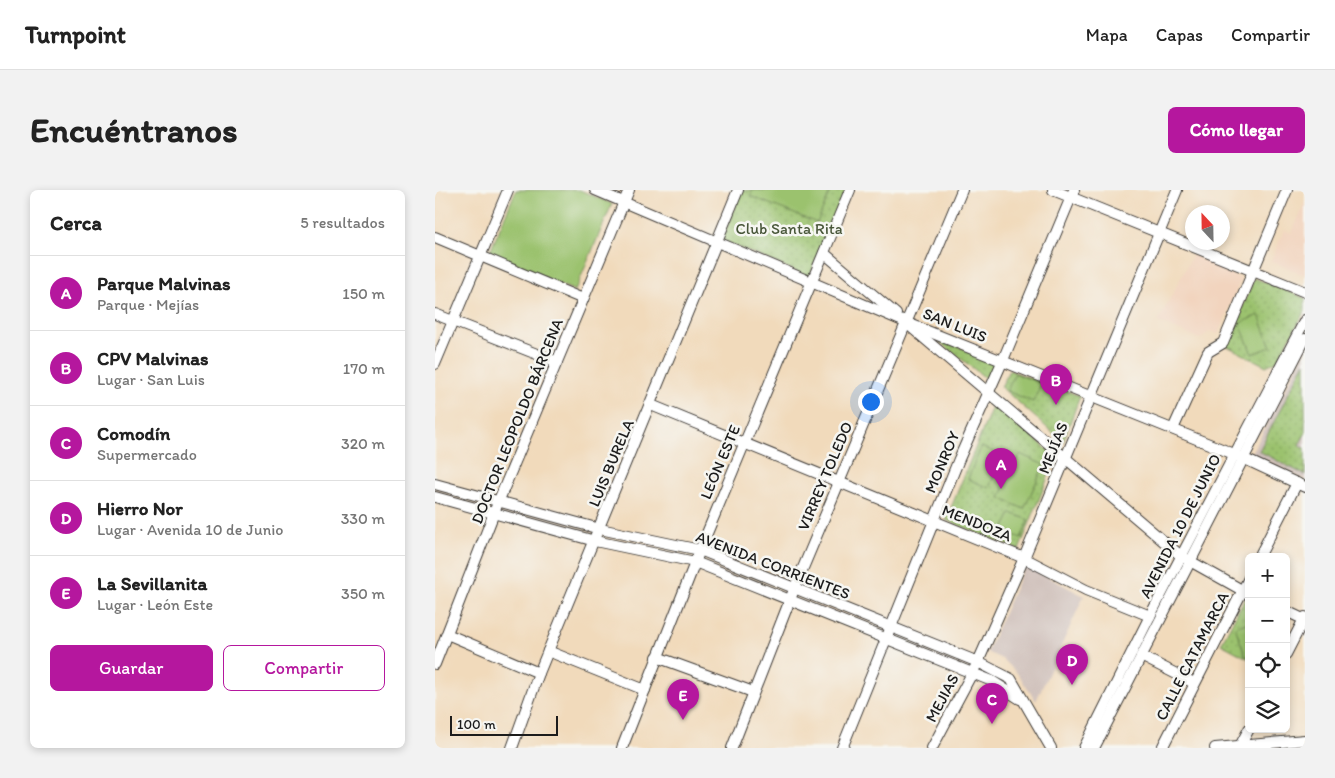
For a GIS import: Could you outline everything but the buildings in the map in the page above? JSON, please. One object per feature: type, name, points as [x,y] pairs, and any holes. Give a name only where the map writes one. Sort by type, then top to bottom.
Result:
[{"type":"street","points":[[435,364],[508,190]]},
{"type":"street","name":"SAN LUIS","points":[[595,190],[905,322],[1238,456],[1301,485]]},
{"type":"street","name":"DOCTOR LEOPOLDO BÁRCENA","points":[[435,664],[499,500],[629,190]]},
{"type":"street","name":"LUIS BURELA","points":[[512,748],[539,673],[600,529],[738,190]]},
{"type":"street","name":"LEÓN ESTE","points":[[622,748],[695,562],[850,190]]},
{"type":"street","name":"VIRREY TOLEDO","points":[[732,748],[795,587],[962,190]]},
{"type":"street","points":[[1053,190],[1073,194],[1160,233],[1305,292]]},
{"type":"street","name":"MEJÍAS","points":[[978,662],[1024,558],[1177,190]]},
{"type":"street","points":[[1173,429],[1208,352],[1223,343],[1287,190]]},
{"type":"street","name":"MONROY","points":[[842,748],[885,636],[1073,194]]},
{"type":"street","points":[[435,237],[583,299]]},
{"type":"street","points":[[823,253],[989,392],[1065,459],[1186,559],[1245,592]]},
{"type":"street","points":[[435,314],[557,362]]},
{"type":"street","name":"AVENIDA 10 DE JUNIO","points":[[1094,748],[1305,320]]},
{"type":"street","name":"AVENIDA 10 DE JUNIO","points":[[1238,456],[1305,339]]},
{"type":"street","name":"MENDOZA","points":[[651,405],[1024,558],[1086,590],[1150,616]]},
{"type":"street","name":"AVENIDA CORRIENTES","points":[[435,484],[600,529],[700,550],[978,662],[1011,679],[1021,700],[1051,748]]},
{"type":"street","points":[[1261,553],[1301,485]]},
{"type":"street","name":"AVENIDA CORRIENTES","points":[[435,497],[595,541],[695,562],[885,636],[999,685],[1021,700]]},
{"type":"street","name":"AVENIDA 10 DE JUNIO","points":[[1084,748],[1150,616],[1186,559]]},
{"type":"street","name":"CALLE CATAMARCA","points":[[1162,748],[1194,683],[1245,592]]},
{"type":"street","points":[[1290,613],[1305,619],[1290,647]]},
{"type":"street","points":[[447,634],[539,673]]},
{"type":"street","points":[[548,651],[645,690]]},
{"type":"street","points":[[1141,656],[1194,683]]},
{"type":"street","points":[[657,657],[753,692]]},
{"type":"street","name":"MEJIAS","points":[[932,748],[978,662]]},
{"type":"street","points":[[1240,746],[1247,733]]},
{"type":"street","points":[[1215,748],[1305,740]]},
{"type":"shaded area","points":[[1305,201],[1304,275],[1271,261],[1284,230],[1292,233]]},
{"type":"shaded area","points":[[1193,254],[1232,270],[1231,274],[1241,279],[1218,334],[1210,331],[1200,339],[1158,322]]},
{"type":"shaded area","points":[[1305,351],[1305,480],[1252,453]]},
{"type":"shaded area","points":[[1025,565],[1084,596],[1036,701],[1017,673],[1004,660],[987,652]]},
{"type":"green space","points":[[516,190],[580,190],[612,204],[575,291],[489,254]]},
{"type":"green space","name":"Club Santa Rita","points":[[742,190],[846,190],[809,277],[721,240]]},
{"type":"green space","points":[[753,190],[831,190],[817,223],[750,196]]},
{"type":"green space","points":[[1254,278],[1305,298],[1305,311],[1277,361],[1266,366],[1227,346]]},
{"type":"green space","points":[[1259,315],[1271,347],[1252,354],[1240,323]]},
{"type":"green space","points":[[941,340],[996,361],[988,380],[938,341]]},
{"type":"green space","points":[[1305,362],[1305,434],[1299,445],[1305,448],[1305,475],[1259,451]]},
{"type":"green space","points":[[1009,370],[1080,396],[1063,442],[1001,387]]},
{"type":"green space","points":[[1015,373],[1041,384],[1033,402],[1007,391]]},
{"type":"green space","points":[[994,402],[1056,457],[1019,550],[946,520]]},
{"type":"green space","points":[[981,447],[1002,455],[989,488],[968,479]]},
{"type":"green space","points":[[1020,454],[1044,465],[1024,509],[1000,498]]},
{"type":"green space","points":[[1011,513],[1029,520],[1021,538],[1003,530]]},
{"type":"green space","points":[[1245,598],[1245,657],[1221,644]]},
{"type":"green space","points":[[1245,623],[1245,654],[1235,627]]},
{"type":"place","name":"CPV Malvinas","points":[[1056,405]]},
{"type":"place","name":"Parque Malvinas","points":[[1001,489]]},
{"type":"place","name":"Hierro Nor","points":[[1072,685]]},
{"type":"place","name":"La Sevillanita","points":[[683,720]]},
{"type":"place","name":"Comodín","points":[[992,724]]}]
